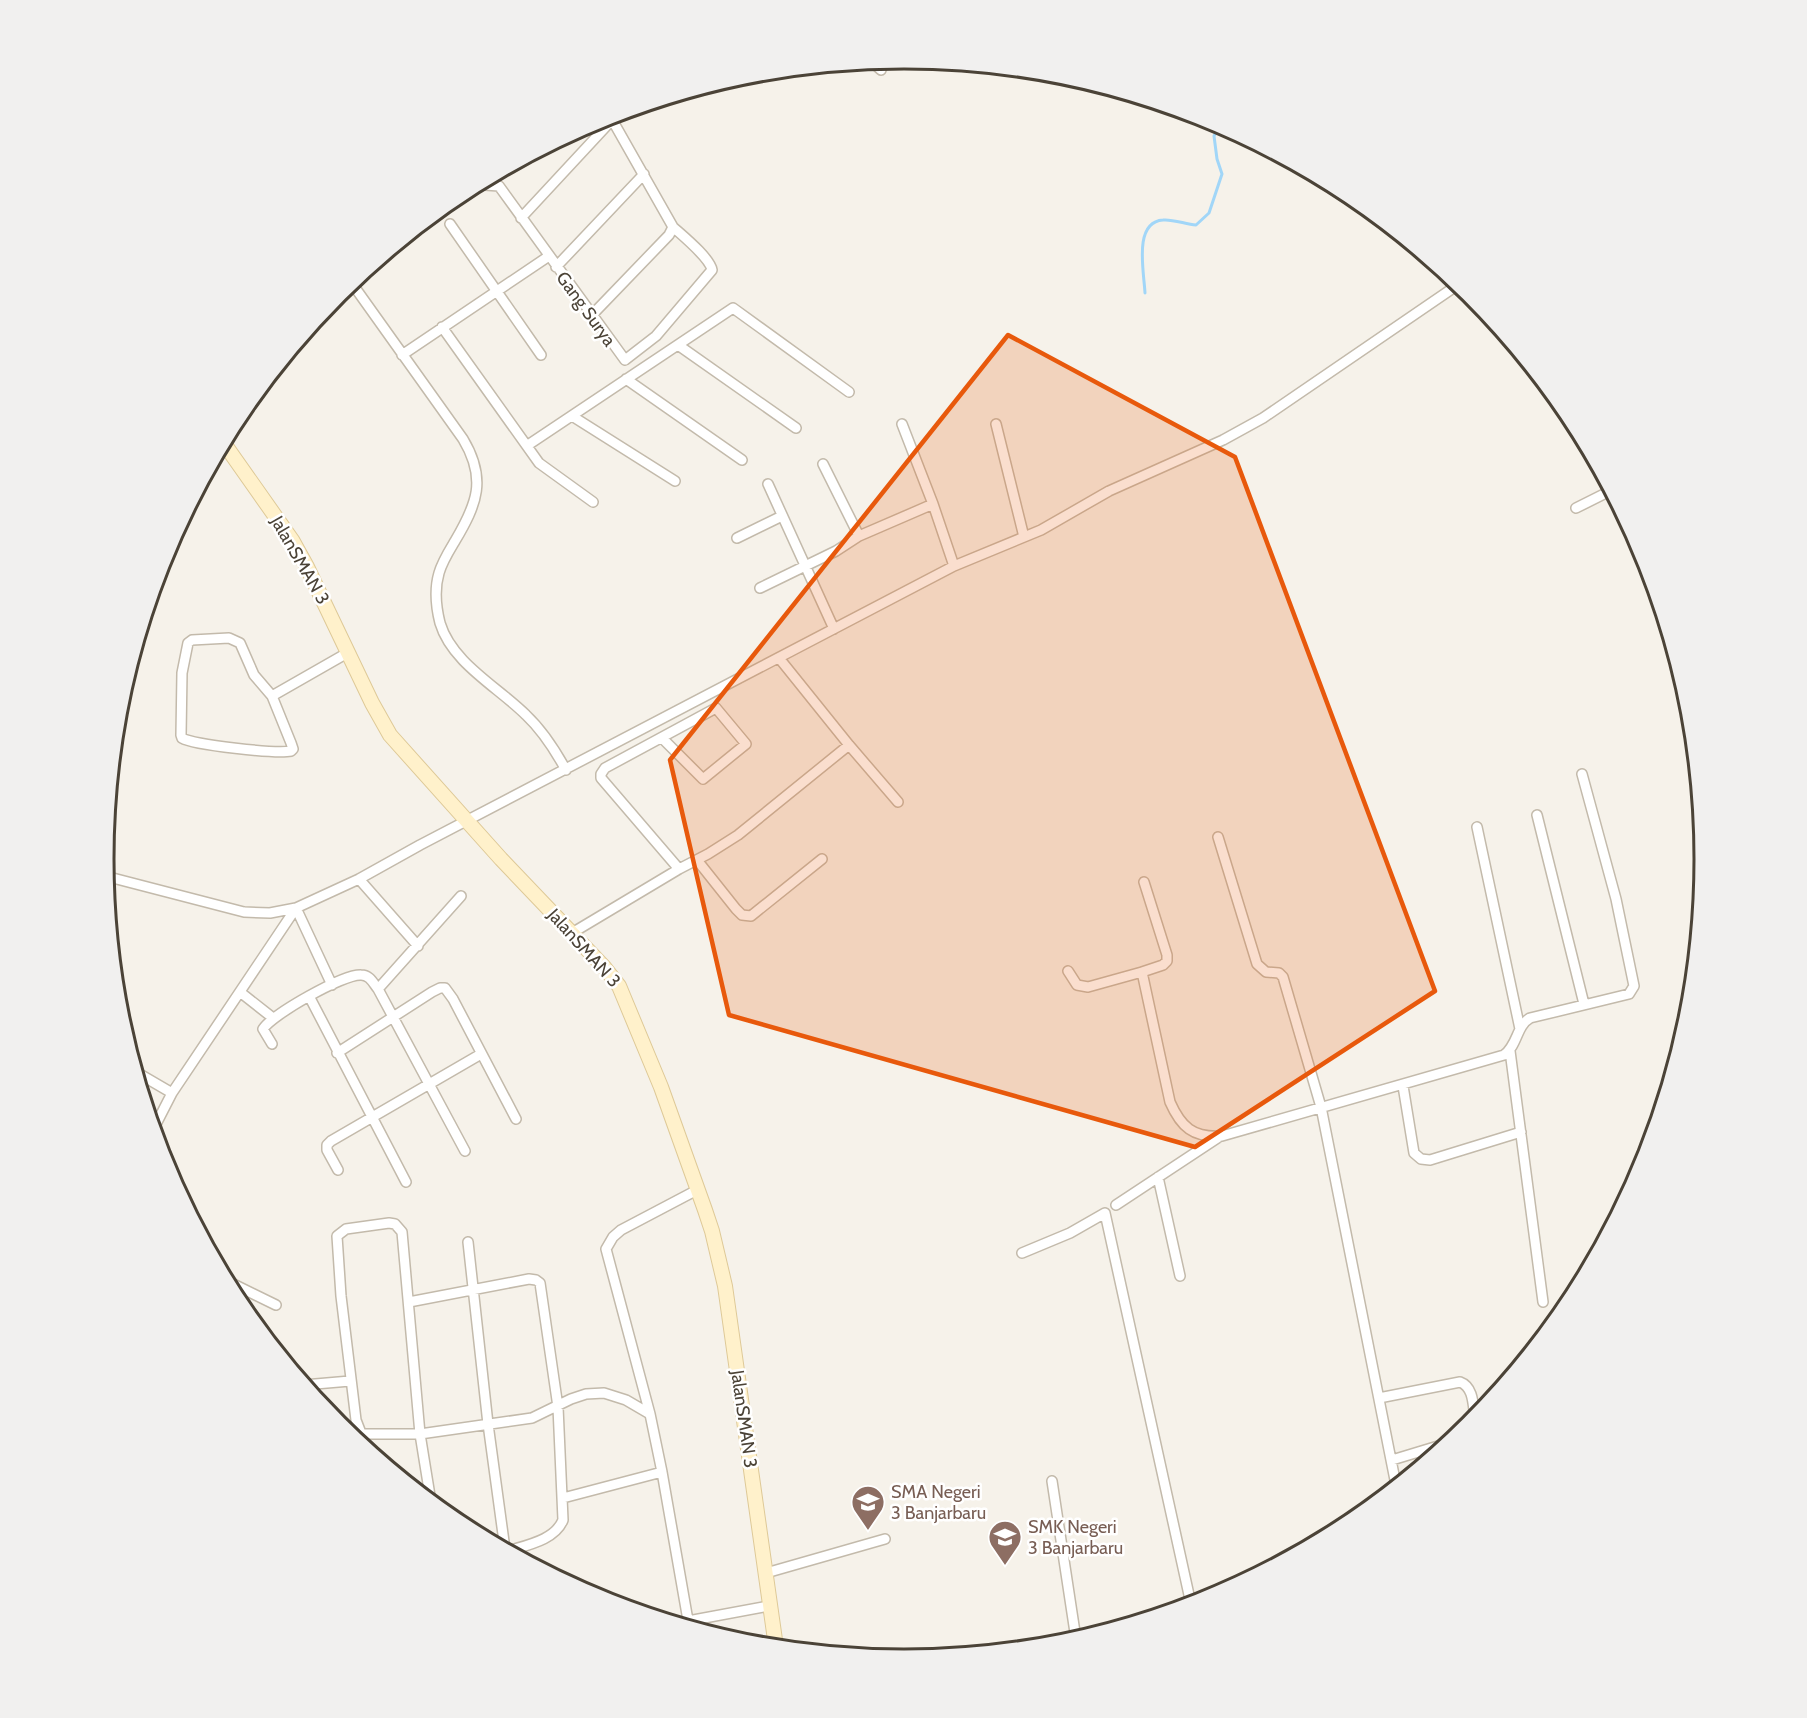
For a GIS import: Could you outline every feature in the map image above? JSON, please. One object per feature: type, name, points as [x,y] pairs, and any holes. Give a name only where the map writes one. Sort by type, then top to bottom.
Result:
[{"type":"street","points":[[591,316],[674,227],[615,124]]},
{"type":"street","points":[[521,218],[601,129]]},
{"type":"street","points":[[556,267],[644,174]]},
{"type":"street","name":"Gang Surya","points":[[492,185],[499,186],[625,360],[656,336],[710,274],[712,266],[674,227]]},
{"type":"street","points":[[450,224],[541,355]]},
{"type":"street","points":[[402,355],[549,256]]},
{"type":"street","points":[[356,290],[464,439],[475,462],[477,480],[471,514],[439,572],[436,590],[440,623],[450,642],[475,673],[527,716],[551,743],[566,770]]},
{"type":"street","points":[[114,878],[244,912],[270,913],[296,908],[359,879],[954,566],[1041,530],[1110,491],[1223,440],[1263,418],[1451,290]]},
{"type":"street","points":[[528,445],[733,308],[849,392]]},
{"type":"street","points":[[442,327],[539,462],[593,502]]},
{"type":"street","points":[[678,345],[796,428]]},
{"type":"street","points":[[625,360],[630,377],[742,460]]},
{"type":"street","points":[[572,416],[675,481]]},
{"type":"street","points":[[902,424],[954,566]]},
{"type":"street","points":[[996,424],[1024,537]]},
{"type":"street","name":"JalanSMAN 3","points":[[228,449],[292,540],[390,735],[501,859],[604,967],[624,994],[661,1087],[712,1231],[725,1286],[774,1638]]},
{"type":"street","points":[[823,464],[859,536]]},
{"type":"street","points":[[768,484],[834,629]]},
{"type":"street","points":[[1576,508],[1603,493]]},
{"type":"street","points":[[760,588],[806,567],[859,536],[933,504]]},
{"type":"street","points":[[737,538],[783,516]]},
{"type":"street","points":[[235,639],[240,643],[254,675],[272,696],[291,743],[293,749],[291,751],[185,740],[181,735],[182,673],[188,643],[192,640],[235,639]]},
{"type":"street","points":[[272,696],[349,651]]},
{"type":"street","points":[[779,658],[898,802]]},
{"type":"street","points":[[662,738],[703,779],[746,744],[716,708],[605,768],[601,774],[679,869]]},
{"type":"street","points":[[572,933],[738,835],[849,745]]},
{"type":"street","points":[[1142,972],[1170,1102],[1176,1116],[1186,1127],[1209,1137],[1222,1136],[1403,1086],[1504,1055],[1510,1051],[1524,1022],[1530,1018],[1629,994],[1634,986],[1616,899],[1582,774]]},
{"type":"street","points":[[1537,814],[1584,1004]]},
{"type":"street","points":[[1477,827],[1520,1029]]},
{"type":"street","points":[[1218,837],[1257,964],[1266,972],[1279,973],[1283,977],[1321,1107],[1395,1477]]},
{"type":"street","points":[[697,860],[736,909],[742,915],[751,916],[822,859]]},
{"type":"street","points":[[359,879],[418,946]]},
{"type":"street","points":[[1068,971],[1077,985],[1088,987],[1142,972],[1163,965],[1167,961],[1144,882]]},
{"type":"street","points":[[378,989],[461,896]]},
{"type":"street","points":[[296,908],[332,985]]},
{"type":"street","points":[[158,1120],[172,1093],[296,908]]},
{"type":"street","points":[[272,1044],[263,1029],[273,1018],[332,985],[355,975],[364,975],[371,979],[378,989],[465,1151]]},
{"type":"street","points":[[337,1053],[432,992],[445,988],[516,1119]]},
{"type":"street","points":[[240,992],[273,1018]]},
{"type":"street","points":[[309,996],[406,1182]]},
{"type":"street","points":[[1510,1051],[1543,1302]]},
{"type":"street","points":[[338,1170],[327,1150],[327,1145],[372,1116],[481,1054]]},
{"type":"street","points":[[144,1077],[172,1093]]},
{"type":"street","points":[[1403,1086],[1414,1153],[1421,1159],[1430,1160],[1521,1132]]},
{"type":"street","points":[[1116,1205],[1222,1136]]},
{"type":"street","points":[[1158,1177],[1180,1276]]},
{"type":"street","points":[[687,1618],[650,1414],[606,1249],[613,1237],[621,1230],[697,1190]]},
{"type":"street","points":[[1022,1253],[1070,1233],[1105,1213],[1189,1595]]},
{"type":"street","points":[[429,1490],[420,1434],[402,1232],[399,1227],[389,1223],[346,1229],[337,1236],[340,1296],[356,1420],[361,1432],[365,1434],[420,1434],[532,1418],[586,1394],[604,1393],[626,1400],[650,1414]]},
{"type":"street","points":[[468,1242],[488,1424],[505,1541]]},
{"type":"street","points":[[409,1302],[529,1279],[540,1283],[558,1407],[563,1520],[557,1532],[516,1547]]},
{"type":"street","points":[[240,1288],[276,1305]]},
{"type":"street","points":[[313,1383],[350,1381]]},
{"type":"street","points":[[1379,1398],[1460,1382],[1470,1390],[1473,1406]]},
{"type":"street","points":[[1392,1460],[1428,1449]]},
{"type":"street","points":[[562,1498],[662,1472]]},
{"type":"street","points":[[1052,1481],[1075,1630]]},
{"type":"street","points":[[766,1573],[885,1539]]},
{"type":"street","points":[[698,1622],[769,1606]]},
{"type":"highlighted area","points":[[1008,335],[1235,457],[1435,991],[1195,1147],[729,1015],[670,760]]},
{"type":"waterway","points":[[1145,293],[1142,249],[1147,229],[1163,220],[1196,225],[1209,213],[1222,174],[1217,159],[1216,133]]},
{"type":"place","name":"SMA Negeri 3 Banjarbaru","points":[[868,1531]]},
{"type":"place","name":"SMK Negeri 3 Banjarbaru","points":[[1005,1566]]}]
